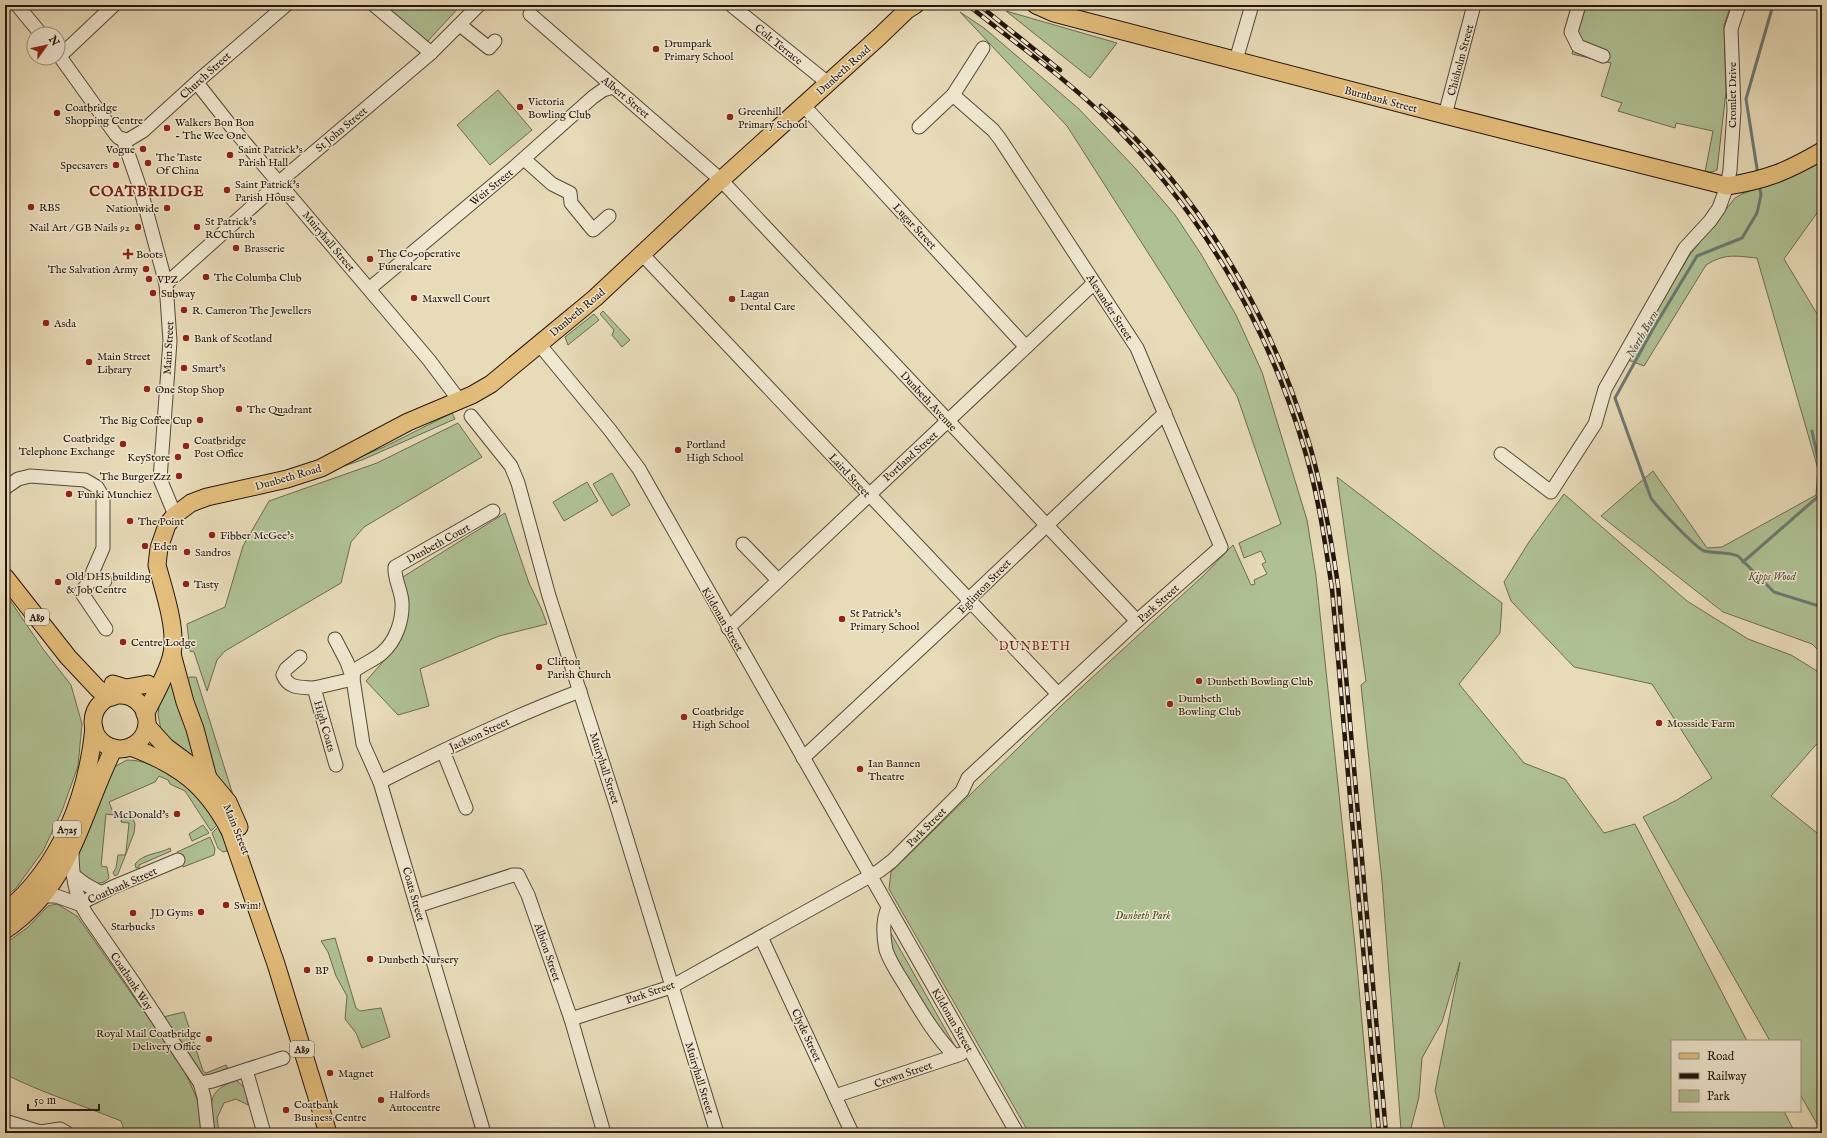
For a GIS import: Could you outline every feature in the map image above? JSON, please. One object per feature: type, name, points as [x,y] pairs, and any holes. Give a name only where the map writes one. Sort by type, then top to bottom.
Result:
[{"type":"main road","name":"Dunbeth Road","points":[[175,515],[191,503],[202,498],[287,479],[321,468],[408,422],[460,400],[491,384],[595,298],[722,180],[915,5]]},
{"type":"main road","name":"Burnbank Street","points":[[1036,5],[1054,13],[1445,115],[1727,186]]},
{"type":"main road","points":[[1727,186],[1758,181],[1784,172],[1822,151]]},
{"type":"main road","points":[[123,748],[142,738],[146,720],[170,658],[173,631],[157,565],[157,554],[167,525],[175,515]]},
{"type":"main road","name":"A89","points":[[5,578],[71,660],[98,689],[138,702],[146,720]]},
{"type":"main road","points":[[94,723],[98,707],[104,701],[118,696],[136,693],[159,674],[170,658]]},
{"type":"main road","points":[[170,658],[196,729],[208,778]]},
{"type":"main road","points":[[71,660],[117,686],[135,687],[148,684]]},
{"type":"main road","name":"A89","points":[[71,660],[86,688],[92,707],[98,738],[103,743],[123,748]]},
{"type":"main road","name":"Main Street","points":[[146,720],[166,747],[208,778],[228,802],[239,827],[269,926],[276,964]]},
{"type":"main road","name":"A725","points":[[5,912],[34,885],[49,865],[60,845],[82,793],[89,768],[94,723]]},
{"type":"main road","name":"Main Street","points":[[123,748],[159,758],[194,782],[207,795],[222,816],[240,856],[276,964],[328,1133]]},
{"type":"main road","name":"A725","points":[[5,930],[30,910],[65,864],[104,770],[123,748]]},
{"type":"street","points":[[17,5],[34,26]]},
{"type":"street","points":[[66,49],[114,5]]},
{"type":"street","name":"Church Street","points":[[123,140],[133,139],[138,135],[286,5]]},
{"type":"street","points":[[374,5],[431,53]]},
{"type":"street","name":"St John Street","points":[[166,284],[279,182],[431,53],[479,5]]},
{"type":"street","name":"Colt Terrace","points":[[731,5],[828,83]]},
{"type":"street","points":[[1236,60],[1252,5]]},
{"type":"street","name":"Chisholm Street","points":[[1445,115],[1474,5]]},
{"type":"street","points":[[1579,5],[1572,32],[1576,43],[1578,46],[1603,56]]},
{"type":"street","name":"Cromlet Drive","points":[[1502,454],[1551,492],[1595,424],[1605,389],[1685,248],[1710,221],[1719,208],[1727,186],[1730,170],[1734,110],[1731,29],[1739,5]]},
{"type":"street","name":"Albert Street","points":[[530,14],[722,180]]},
{"type":"street","points":[[460,25],[488,48],[495,41]]},
{"type":"street","points":[[919,127],[953,95],[983,48]]},
{"type":"street","name":"Main Street","points":[[66,65],[116,135],[123,140],[141,191],[166,284],[170,341],[160,479],[175,515]]},
{"type":"street","name":"Muiryhall Street","points":[[197,83],[429,360],[460,400]]},
{"type":"street","name":"Weir Street","points":[[369,289],[524,158],[593,97],[603,90],[613,87]]},
{"type":"street","name":"Alexander Street","points":[[953,95],[993,130],[1000,139],[1138,348],[1221,547]]},
{"type":"street","name":"Lugar Street","points":[[804,106],[1026,347]]},
{"type":"street","points":[[524,158],[552,184],[570,193],[571,203],[593,230],[609,216]]},
{"type":"street","name":"Dunbeth Avenue","points":[[722,180],[1137,621]]},
{"type":"street","name":"Laird Street","points":[[642,254],[1058,694]]},
{"type":"street","name":"Portland Street","points":[[728,628],[1094,282]]},
{"type":"street","name":"Kildonan Street","points":[[539,344],[610,430],[639,469],[728,628],[804,758],[869,876],[1017,1133]]},
{"type":"street","name":"Eglinton Street","points":[[804,758],[966,606],[969,599],[1165,413]]},
{"type":"street","name":"Muiryhall Street","points":[[470,416],[504,456],[518,483],[549,596],[580,691],[717,1133]]},
{"type":"street","points":[[5,487],[21,477],[30,476],[85,480],[97,487],[103,497],[103,548],[93,571],[91,580],[81,592],[106,629]]},
{"type":"street","name":"Dunbeth Court","points":[[353,679],[354,671],[383,652],[394,638],[401,621],[402,603],[399,586],[394,578],[395,566],[493,511]]},
{"type":"street","points":[[743,544],[778,580]]},
{"type":"street","name":"Park Street","points":[[571,1019],[671,986],[869,876],[892,861],[962,790],[968,778],[1137,621],[1221,547]]},
{"type":"street","points":[[91,580],[105,581]]},
{"type":"street","points":[[335,639],[347,662],[353,679]]},
{"type":"street","name":"High Coats","points":[[300,657],[286,669],[283,675],[290,685],[314,688],[353,679]]},
{"type":"street","name":"Coats Street","points":[[353,679],[363,744],[380,782],[484,1133]]},
{"type":"street","name":"High Coats","points":[[314,688],[336,765]]},
{"type":"street","name":"Jackson Street","points":[[380,782],[535,708],[580,691]]},
{"type":"street","points":[[443,751],[466,808]]},
{"type":"street","name":"Coatbank Way","points":[[72,849],[73,874],[79,904],[134,983],[200,1083],[204,1097],[208,1133]]},
{"type":"street","name":"Coatbank Street","points":[[42,896],[56,896],[79,904],[101,892],[178,860]]},
{"type":"street","points":[[73,874],[85,884],[101,892]]},
{"type":"street","name":"Albion Street","points":[[417,906],[513,875],[518,875],[528,895],[571,1019],[604,1133]]},
{"type":"street","name":"Kildonan Street","points":[[888,908],[883,926],[887,951],[918,1006],[948,1050],[955,1056]]},
{"type":"street","name":"Clyde Street","points":[[761,937],[852,1133]]},
{"type":"street","name":"Crown Street","points":[[835,1096],[970,1050]]},
{"type":"street","points":[[200,1083],[212,1082],[283,1058]]},
{"type":"street","points":[[246,1070],[264,1133]]},
{"type":"street","points":[[5,1121],[40,1132],[60,1129],[67,1133]]},
{"type":"green space","points":[[382,5],[461,5],[427,42]]},
{"type":"green space","points":[[1583,5],[1731,5],[1724,25],[1726,92],[1717,170],[1705,172],[1713,131],[1676,123],[1675,128],[1618,111],[1622,103],[1601,96],[1611,63],[1572,54]]},
{"type":"green space","points":[[1006,11],[1117,43],[1090,78]]},
{"type":"green space","name":"Dunbeth Park","points":[[960,12],[984,28],[1079,109],[1136,169],[1175,215],[1201,254],[1236,315],[1262,372],[1307,520],[1316,576],[1356,955],[1372,1133],[1029,1133],[889,889],[891,872],[1062,705],[1203,576],[1233,545],[1251,585],[1255,584],[1254,580],[1267,574],[1262,564],[1266,562],[1261,551],[1244,558],[1239,543],[1281,524],[1237,396],[1168,284],[1067,126]]},
{"type":"green space","points":[[498,90],[532,130],[490,165],[457,125]]},
{"type":"green space","name":"Kipps Wood","points":[[1822,160],[1822,206],[1784,259],[1822,322],[1822,654],[1812,644],[1723,612],[1601,516],[1653,471],[1707,548],[1722,547],[1816,495],[1818,469],[1757,258],[1730,256],[1713,261],[1706,265],[1644,366],[1628,360],[1689,256],[1735,198],[1794,175]]},
{"type":"green space","points":[[603,311],[630,340],[622,347],[612,335],[614,330],[600,314]]},
{"type":"green space","points":[[594,314],[599,320],[568,345],[565,337]]},
{"type":"green space","points":[[452,413],[455,419],[362,460],[317,475],[384,447]]},
{"type":"green space","points":[[458,423],[482,457],[364,527],[351,542],[341,583],[225,651],[217,660],[207,691],[194,652],[190,651],[187,624],[225,607],[243,546],[269,501],[377,463]]},
{"type":"green space","points":[[612,473],[630,505],[612,516],[593,484]]},
{"type":"green space","points":[[1337,477],[1502,603],[1500,633],[1459,684],[1524,763],[1565,779],[1604,833],[1635,824],[1746,1040],[1671,1040],[1671,1112],[1784,1112],[1795,1133],[1446,1133],[1435,1091],[1460,962],[1442,1022],[1422,1058],[1419,1097],[1410,1132],[1401,1130],[1382,881],[1361,685],[1366,681]]},
{"type":"green space","points":[[587,482],[598,501],[564,521],[553,502]]},
{"type":"green space","points":[[1564,494],[1687,601],[1748,639],[1791,655],[1822,674],[1822,738],[1771,796],[1822,837],[1822,1133],[1801,1096],[1801,1040],[1769,1040],[1643,817],[1677,800],[1712,778],[1652,684],[1574,667],[1511,601],[1504,582],[1529,542]]},
{"type":"green space","points":[[505,513],[529,583],[547,624],[499,636],[420,669],[429,706],[398,715],[366,681],[396,647],[398,580]]},
{"type":"green space","points":[[5,593],[43,649],[71,685],[82,724],[78,766],[62,811],[43,851],[16,888],[5,897]]},
{"type":"green space","points":[[172,674],[200,762],[173,746],[161,729],[158,715],[159,706]]},
{"type":"green space","points":[[190,677],[196,677],[233,795],[213,776],[184,680]]},
{"type":"green space","points":[[127,760],[147,763],[157,767],[186,784],[200,798],[217,825],[211,831],[185,791],[170,784],[168,780],[159,776],[155,782],[109,802],[114,815],[106,814],[101,866],[107,867],[109,878],[101,883],[91,882],[82,877],[77,865],[77,855],[114,767]]},
{"type":"green space","points":[[130,811],[135,824],[134,833],[118,874],[115,876],[113,873],[116,868],[118,855],[125,855],[126,852],[129,823],[121,822],[121,820],[124,815]]},
{"type":"green space","points":[[203,825],[209,833],[192,841],[189,834]]},
{"type":"green space","points":[[218,827],[228,848],[227,851],[223,852],[218,848],[212,833]]},
{"type":"green space","points":[[210,837],[215,849],[214,855],[183,867],[177,852]]},
{"type":"green space","points":[[170,848],[171,851],[139,865],[139,868],[136,868],[135,864],[139,860]]},
{"type":"green space","points":[[57,904],[77,916],[183,1067],[197,1099],[204,1133],[125,1133],[121,1121],[48,1093],[5,1074],[5,944],[28,927],[48,906]]},
{"type":"green space","points":[[888,928],[956,1048],[949,1047],[890,951]]},
{"type":"green space","points":[[335,938],[356,1008],[360,1011],[381,1008],[390,1037],[362,1048],[356,1033],[345,1019],[347,996],[336,976],[328,952],[321,941]]},
{"type":"green space","points":[[184,1012],[203,1071],[206,1073],[226,1065],[228,1068],[203,1078],[159,1018]]},
{"type":"green space","points":[[236,1080],[246,1089],[248,1105],[236,1099],[224,1103],[217,1118],[219,1133],[215,1133],[211,1107],[212,1100],[219,1089]]},
{"type":"waterway","name":"North Burn","points":[[1758,175],[1746,99],[1773,5]]},
{"type":"waterway","name":"North Burn","points":[[1759,184],[1761,195],[1757,213],[1742,238],[1697,256],[1653,329],[1615,398],[1651,498],[1677,527],[1693,543],[1704,551],[1734,554],[1738,556],[1774,592],[1822,607]]},
{"type":"waterway","points":[[1743,562],[1821,494],[1820,469],[1812,431]]},
{"type":"railway","points":[[968,5],[1088,101],[1138,151],[1170,188],[1199,228],[1225,269],[1249,312],[1270,356],[1289,402],[1304,448],[1317,500],[1332,589],[1379,1133]]},
{"type":"railway","points":[[979,5],[1060,70]]},
{"type":"railway","points":[[1101,106],[1137,140],[1171,178],[1201,218],[1229,261],[1254,306],[1276,352],[1294,398],[1310,446],[1319,480],[1338,585],[1386,1133]]},
{"type":"place","name":"Drumpark Primary School","points":[[656,49]]},
{"type":"place","name":"Victoria Bowling Club","points":[[520,107]]},
{"type":"place","name":"Coatbridge Shopping Centre","points":[[57,113]]},
{"type":"place","name":"Greenhill Primary School","points":[[730,117]]},
{"type":"place","name":"Walkers Bon Bon - The Wee One","points":[[167,128]]},
{"type":"place","name":"Vogue","points":[[143,149]]},
{"type":"place","name":"Saint Patrick's Parish Hall","points":[[230,155]]},
{"type":"place","name":"The Taste Of China","points":[[148,163]]},
{"type":"place","name":"Specsavers","points":[[116,165]]},
{"type":"place","name":"Saint Patrick's Parish House","points":[[227,190]]},
{"type":"place","name":"RBS","points":[[31,207]]},
{"type":"place","name":"Nationwide","points":[[167,208]]},
{"type":"place","name":"Nail Art / GB Nails 92","points":[[138,227]]},
{"type":"place","name":"St Patrick's RCChurch","points":[[197,227]]},
{"type":"place","name":"Brasserie","points":[[236,248]]},
{"type":"place","name":"Boots","points":[[128,254]]},
{"type":"place","name":"The Co-operative Funeralcare","points":[[370,259]]},
{"type":"place","name":"The Salvation Army","points":[[146,269]]},
{"type":"place","name":"The Columba Club","points":[[206,277]]},
{"type":"place","name":"VPZ","points":[[149,279]]},
{"type":"place","name":"Subway","points":[[153,293]]},
{"type":"place","name":"Maxwell Court","points":[[414,298]]},
{"type":"place","name":"Lagan Dental Care","points":[[732,299]]},
{"type":"place","name":"R. Cameron The Jewellers","points":[[184,310]]},
{"type":"place","name":"Asda","points":[[46,323]]},
{"type":"place","name":"Bank of Scotland","points":[[186,338]]},
{"type":"place","name":"Main Street Library","points":[[89,362]]},
{"type":"place","name":"Smart's","points":[[184,368]]},
{"type":"place","name":"One Stop Shop","points":[[147,389]]},
{"type":"place","name":"The Quadrant","points":[[239,409]]},
{"type":"place","name":"The Big Coffee Cup","points":[[200,420]]},
{"type":"place","name":"Coatbridge Telephone Exchange","points":[[123,444]]},
{"type":"place","name":"Coatbridge Post Office","points":[[186,446]]},
{"type":"place","name":"Portland High School","points":[[678,450]]},
{"type":"place","name":"KeyStore","points":[[178,457]]},
{"type":"place","name":"The BurgerZzz","points":[[179,476]]},
{"type":"place","name":"Funki Munchiez","points":[[69,494]]},
{"type":"place","name":"The Point","points":[[130,521]]},
{"type":"place","name":"Fibber McGee's","points":[[212,535]]},
{"type":"place","name":"Eden","points":[[145,546]]},
{"type":"place","name":"Sandros","points":[[187,552]]},
{"type":"place","name":"Old DHS building & Job Centre","points":[[58,582]]},
{"type":"place","name":"Tasty","points":[[186,584]]},
{"type":"place","name":"St Patrick's Primary School","points":[[842,619]]},
{"type":"place","name":"Centre Lodge","points":[[123,642]]},
{"type":"place","name":"Clifton Parish Church","points":[[539,667]]},
{"type":"place","name":"Dunbeth Bowling Club","points":[[1199,681]]},
{"type":"place","name":"Dumbeth Bowling Club","points":[[1170,704]]},
{"type":"place","name":"Coatbridge High School","points":[[684,717]]},
{"type":"place","name":"Mossside Farm","points":[[1659,723]]},
{"type":"place","name":"Ian Bannen Theatre","points":[[860,769]]},
{"type":"place","name":"McDonald's","points":[[177,814]]},
{"type":"place","name":"Swim!","points":[[226,905]]},
{"type":"place","name":"JD Gyms","points":[[201,912]]},
{"type":"place","name":"Starbucks","points":[[133,913]]},
{"type":"place","name":"Dunbeth Nursery","points":[[370,959]]},
{"type":"place","name":"BP","points":[[307,970]]},
{"type":"place","name":"Royal Mail Coatbridge Delivery Office","points":[[209,1039]]},
{"type":"place","name":"Magnet","points":[[330,1073]]},
{"type":"place","name":"Halfords Autocentre","points":[[381,1100]]},
{"type":"place","name":"Coatbank Business Centre","points":[[286,1110]]},
{"type":"district","name":"COATBRIDGE","points":[[147,191]]},
{"type":"district","name":"DUNBETH","points":[[1035,646]]}]
